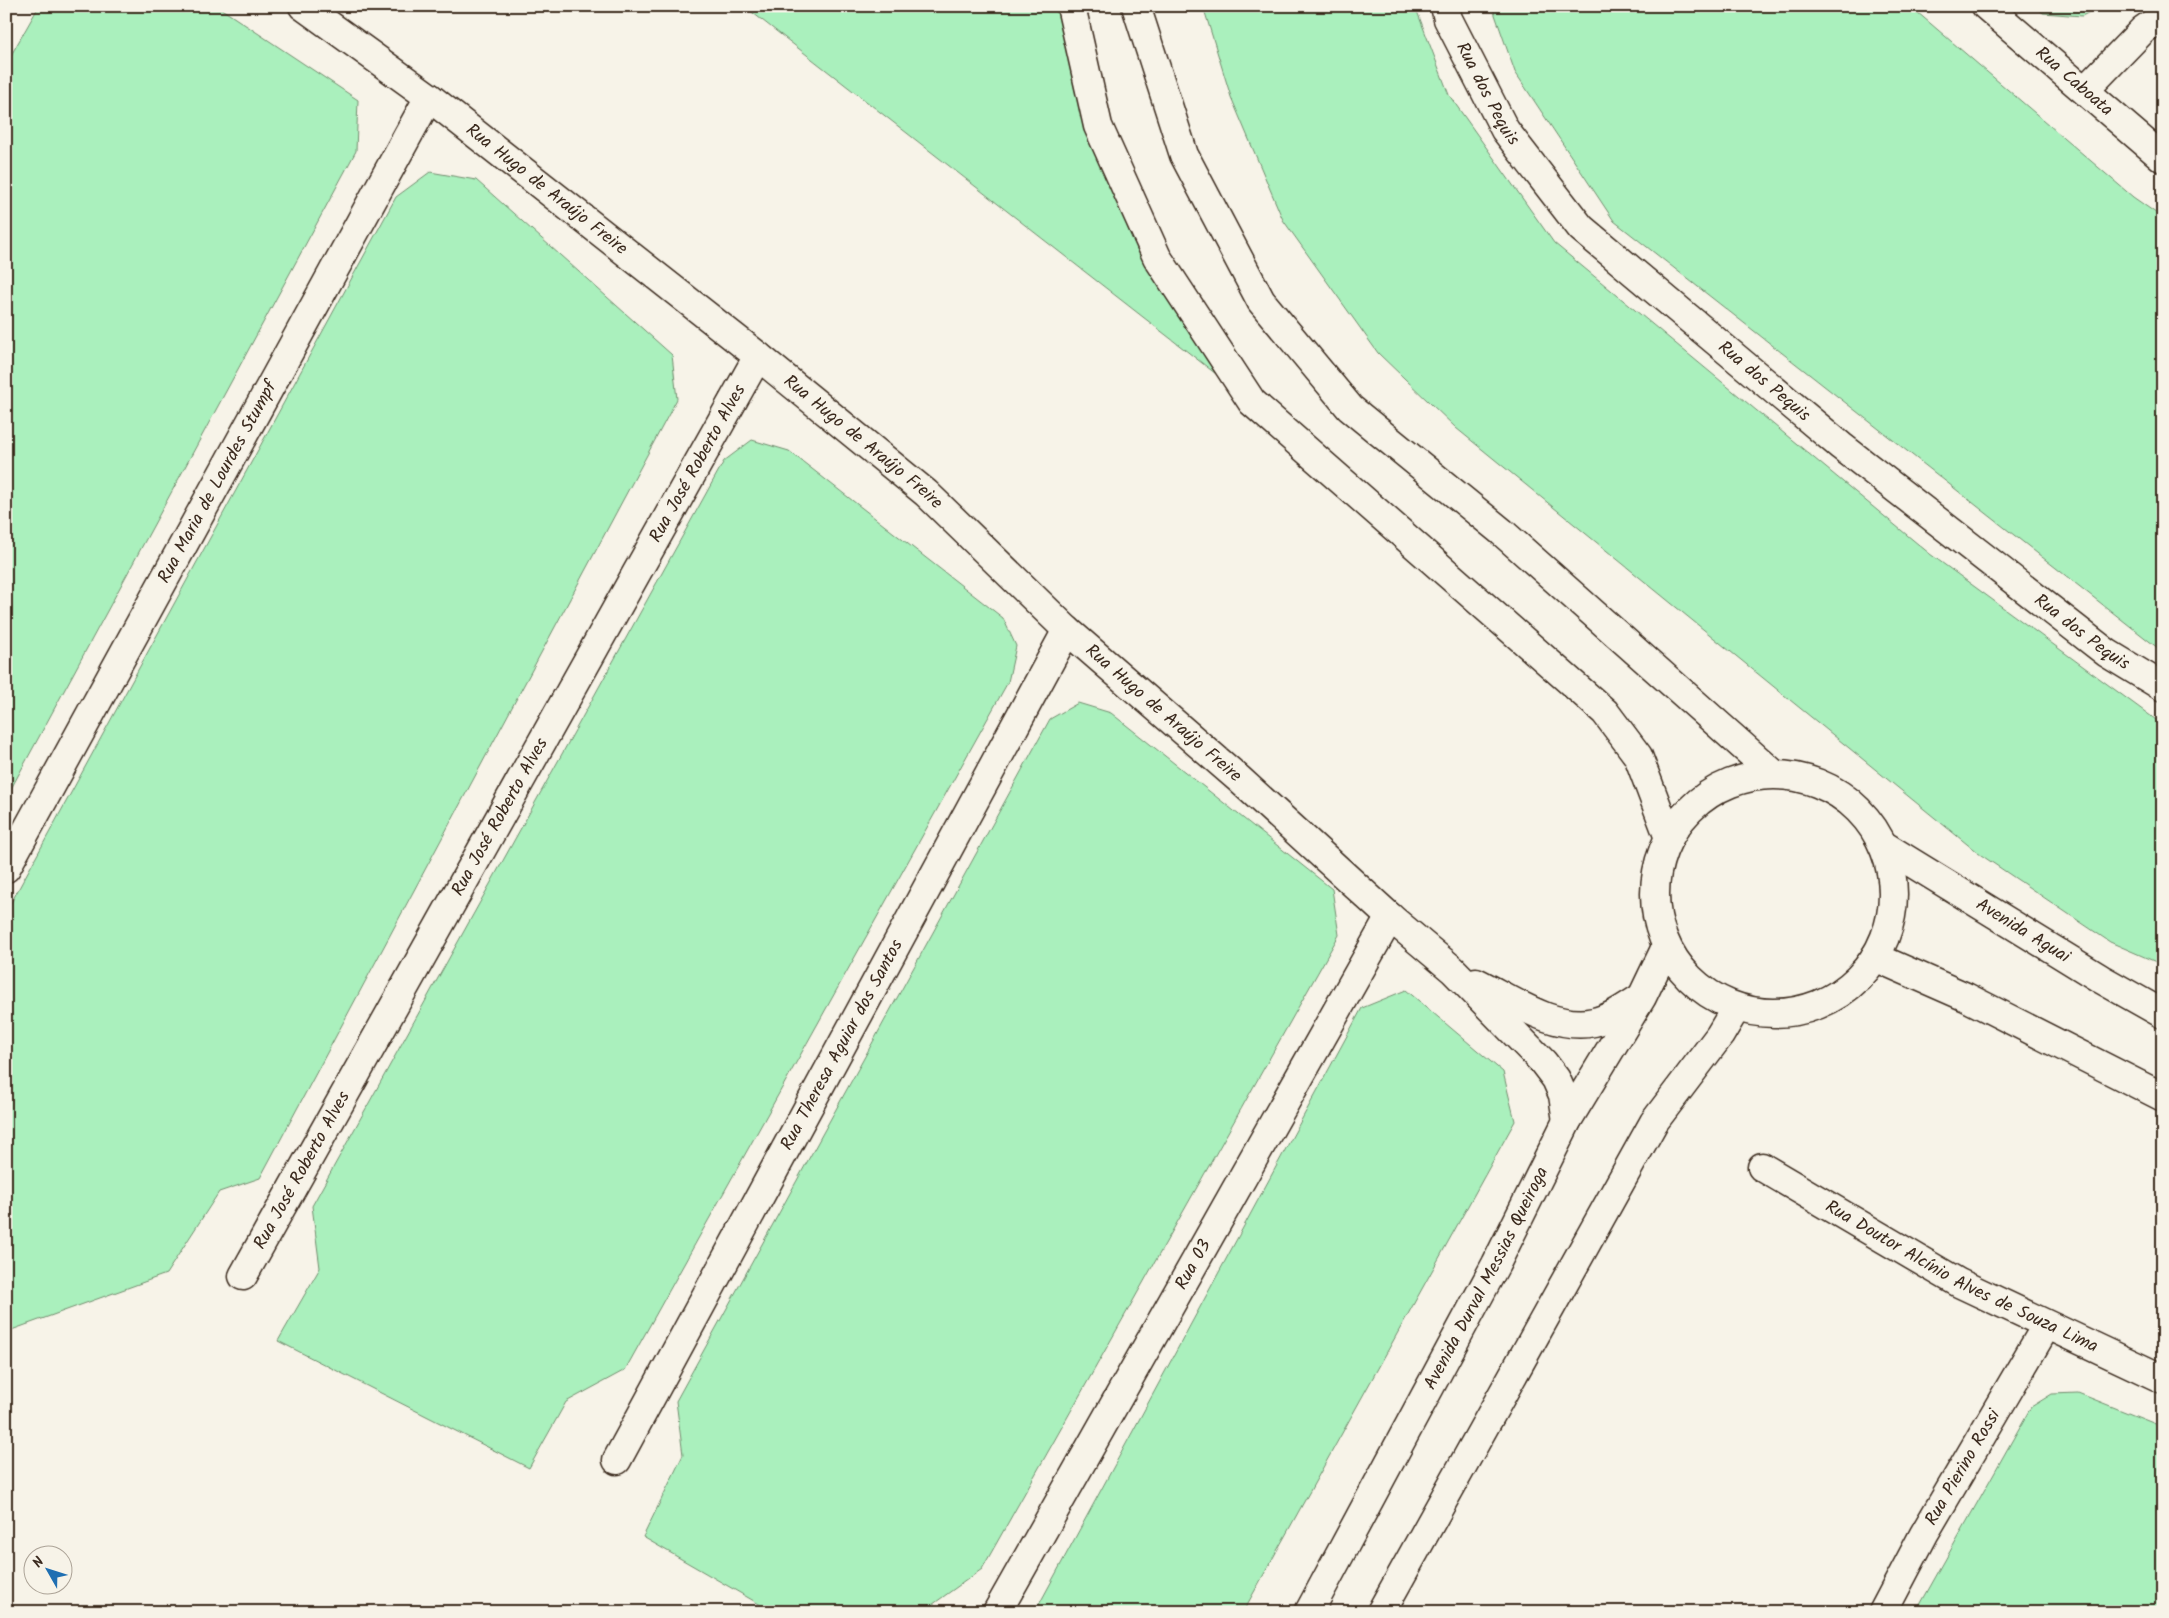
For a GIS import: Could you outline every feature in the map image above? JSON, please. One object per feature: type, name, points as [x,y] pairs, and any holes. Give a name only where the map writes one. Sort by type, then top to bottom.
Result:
[{"type":"street","name":"Rua Hugo de Araújo Freire","points":[[303,6],[429,97],[758,356],[926,493],[1067,630],[1239,779],[1390,917],[1453,970]]},
{"type":"street","points":[[1071,6],[1098,126],[1156,257],[1252,402],[1604,712],[1638,756],[1668,838]]},
{"type":"street","points":[[1136,6],[1184,155],[1261,301],[1350,408],[1502,532],[1774,774]]},
{"type":"street","name":"Rua dos Pequis","points":[[1445,6],[1448,19],[1505,130],[1581,228],[1841,446],[2107,653],[2163,686]]},
{"type":"street","name":"Rua Caboata","points":[[1986,6],[2163,158]]},
{"type":"street","points":[[2085,90],[2143,30],[2163,16]]},
{"type":"street","name":"Rua Maria de Lourdes Stumpf","points":[[6,868],[429,97]]},
{"type":"street","name":"Rua José Roberto Alves","points":[[243,1276],[758,356]]},
{"type":"street","name":"Rua Theresa Aguiar dos Santos","points":[[617,1460],[1067,630]]},
{"type":"street","points":[[1774,774],[1808,780],[1839,794],[1864,816],[1883,845],[1892,882],[1890,921],[1876,957],[1852,983],[1838,994],[1815,1006],[1789,1013],[1762,1014],[1736,1008],[1695,985],[1666,947],[1655,911],[1656,874],[1668,838],[1687,812],[1713,792],[1743,779],[1774,774]]},
{"type":"street","name":"Avenida Aguai","points":[[1883,845],[2101,979],[2163,1014]]},
{"type":"street","name":"Rua 03","points":[[997,1612],[1390,917]]},
{"type":"street","name":"Avenida Durval Messias Queiroga","points":[[1309,1612],[1496,1264],[1567,1122],[1642,997],[1666,947]]},
{"type":"street","points":[[1876,957],[1966,997],[2163,1097]]},
{"type":"street","points":[[1453,970],[1538,1013],[1568,1023],[1594,1022],[1614,1015],[1642,997]]},
{"type":"street","points":[[1453,970],[1543,1062],[1556,1080],[1563,1095],[1567,1122]]},
{"type":"street","points":[[1381,1612],[1654,1122],[1720,1036],[1736,1008]]},
{"type":"street","name":"Rua Doutor Alcínio Alves de Souza Lima","points":[[1762,1167],[1959,1284],[2163,1379]]},
{"type":"street","name":"Rua Pierino Rossi","points":[[1883,1612],[1924,1534],[2046,1326]]},
{"type":"green space","points":[[39,6],[217,6],[358,100],[356,151],[6,798],[6,64]]},
{"type":"green space","points":[[744,6],[1071,6],[1098,126],[1252,402]]},
{"type":"green space","points":[[1203,6],[1415,6],[1449,95],[1554,243],[1930,554],[2163,725],[2163,965],[2110,942],[1978,853],[1456,428],[1378,353],[1283,220],[1231,97]]},
{"type":"green space","points":[[1492,6],[1910,6],[2133,197],[2163,218],[2163,652],[1614,221],[1515,72]]},
{"type":"green space","points":[[2035,6],[2101,6],[2082,16],[2043,13]]},
{"type":"green space","points":[[430,172],[476,180],[672,355],[677,399],[260,1178],[219,1192],[166,1274],[6,1332],[6,912],[396,197]]},
{"type":"green space","points":[[752,440],[789,451],[1003,618],[1016,646],[1008,682],[625,1370],[566,1402],[529,1468],[278,1341],[320,1268],[312,1206],[724,461]]},
{"type":"green space","points":[[1078,703],[1111,713],[1332,889],[1339,935],[982,1569],[922,1612],[773,1612],[643,1537],[683,1455],[676,1401],[1050,719]]},
{"type":"green space","points":[[1406,990],[1503,1072],[1515,1121],[1243,1612],[1035,1612],[1362,1008]]},
{"type":"green space","points":[[2078,1393],[2163,1427],[2163,1612],[1916,1612],[2031,1407],[2052,1394]]}]
